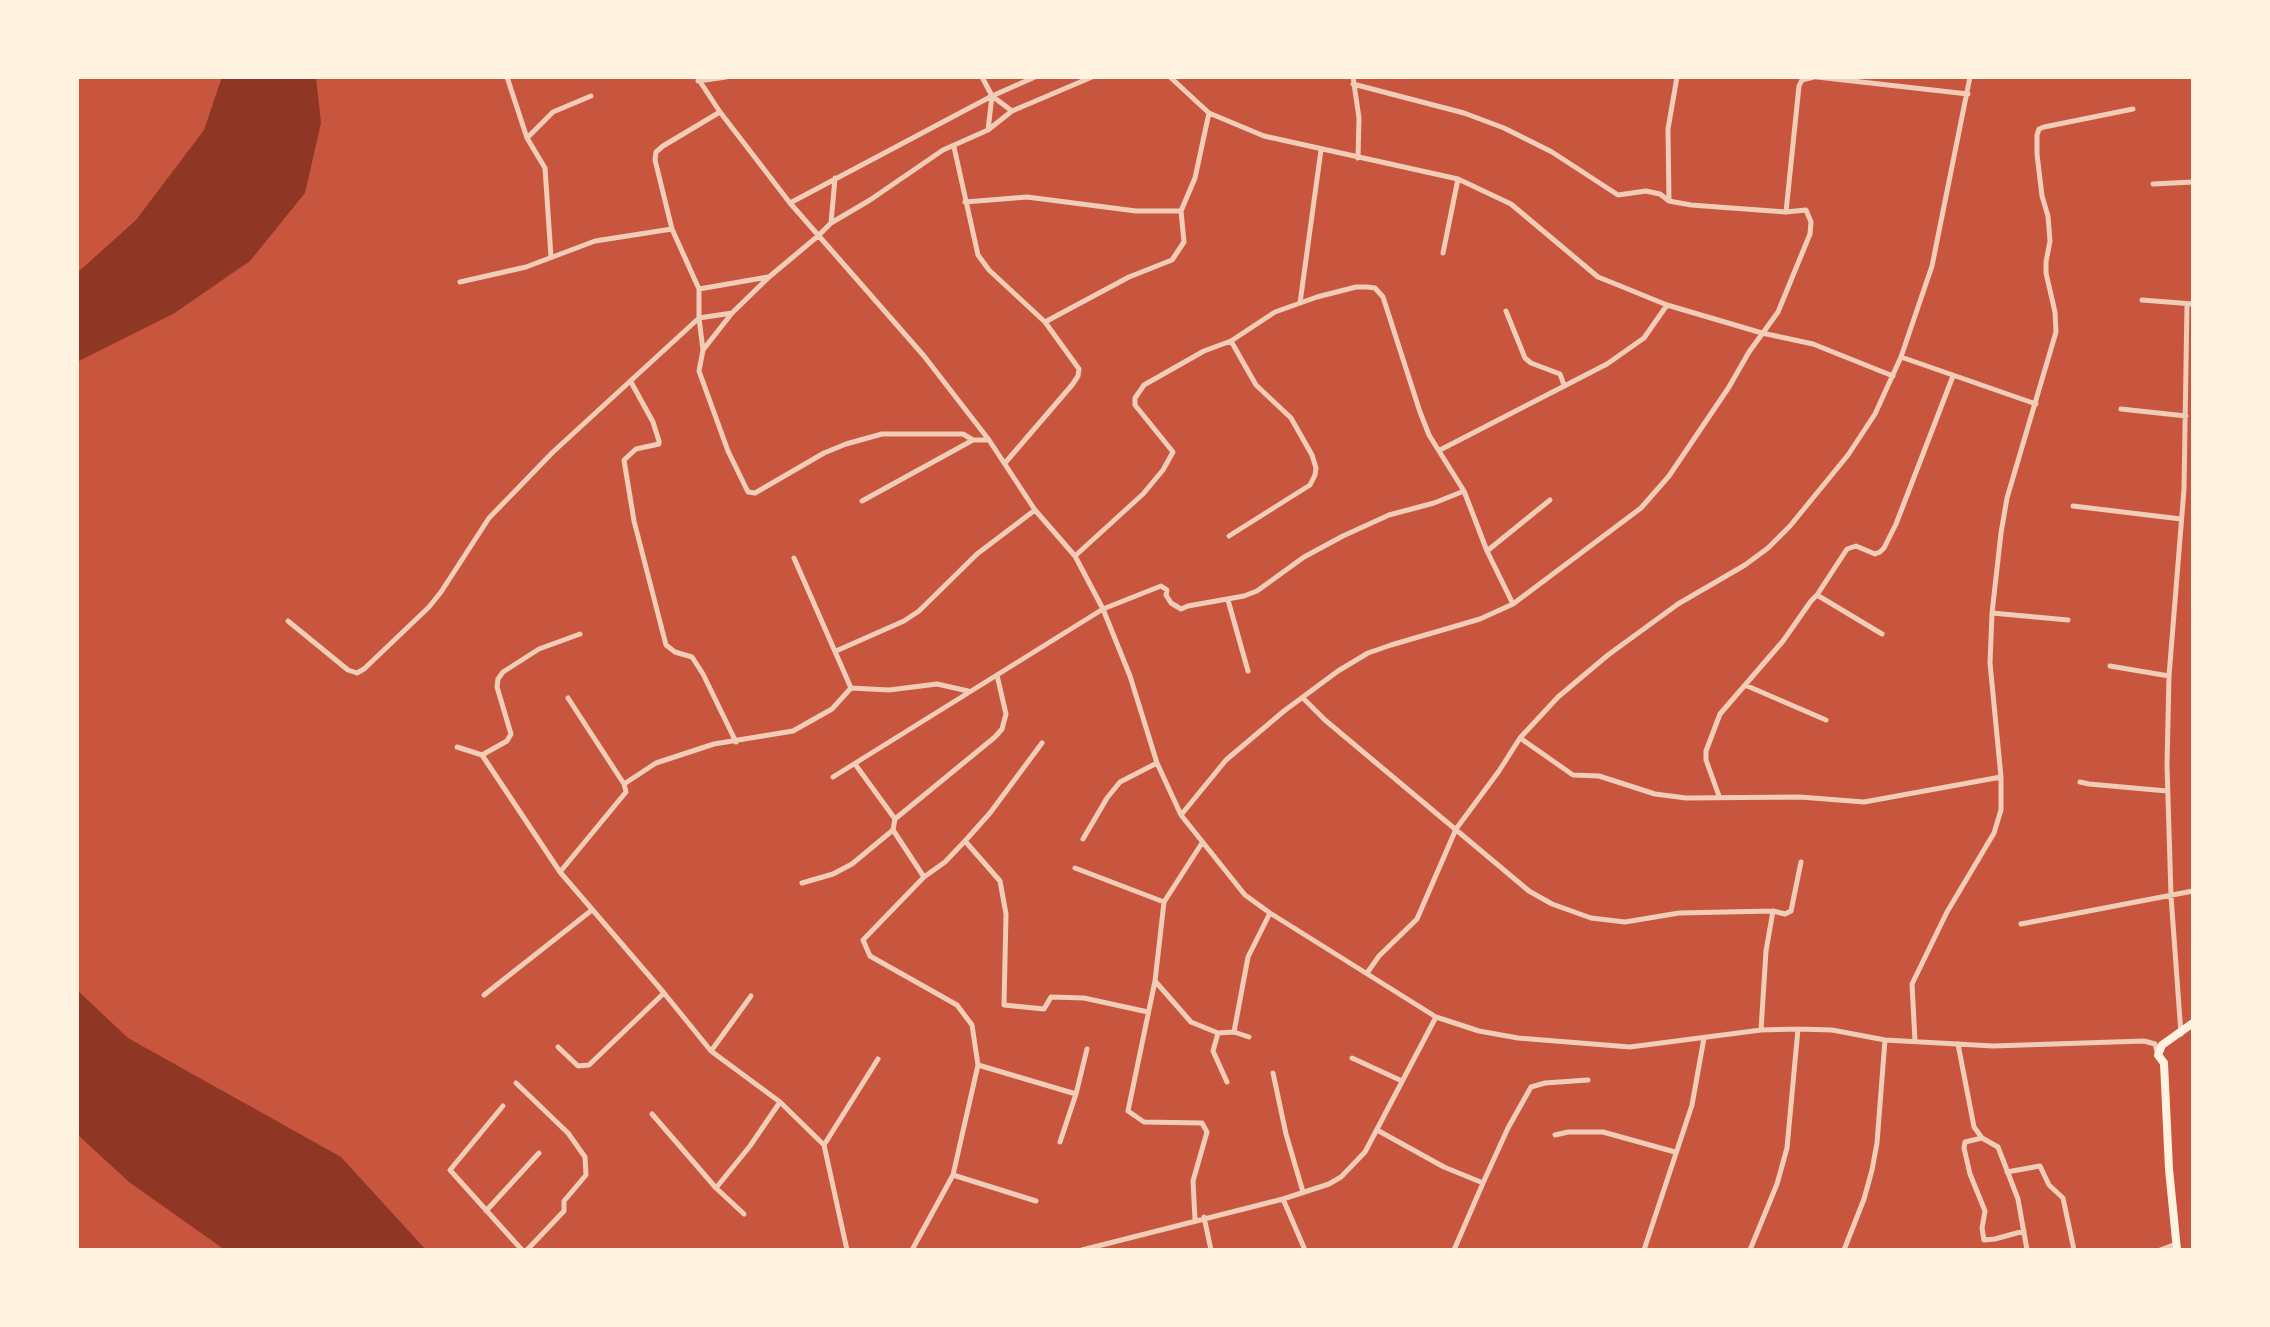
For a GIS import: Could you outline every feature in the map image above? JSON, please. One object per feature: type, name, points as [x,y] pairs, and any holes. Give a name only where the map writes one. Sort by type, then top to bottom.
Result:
[{"type":"main road","points":[[2176,1247],[2164,1063],[2158,1055],[2162,1045],[2193,1023]]},
{"type":"street","points":[[507,77],[527,138],[545,168],[551,257]]},
{"type":"street","points":[[697,79],[726,77]]},
{"type":"street","points":[[982,77],[992,96],[1012,111]]},
{"type":"street","points":[[789,203],[992,96],[1035,77]]},
{"type":"street","points":[[703,350],[732,313],[831,223],[943,150],[988,130],[1012,111],[1092,77]]},
{"type":"street","points":[[1170,77],[1209,113],[1264,135],[1458,179],[1511,204],[1598,277],[1667,305],[1762,333],[1814,344],[1893,376]]},
{"type":"street","points":[[1669,201],[1668,128],[1677,77]]},
{"type":"street","points":[[1786,212],[1799,86],[1802,80],[1815,77],[1862,79],[1968,94]]},
{"type":"street","points":[[1367,974],[1379,956],[1417,919],[1456,829],[1520,738],[1558,697],[1608,655],[1678,604],[1745,565],[1768,548],[1790,526],[1848,455],[1875,414],[1893,376],[1931,265],[1970,77]]},
{"type":"street","points":[[697,79],[789,203],[924,356],[989,440],[1035,510],[1075,556],[1103,609],[1130,676],[1157,763],[1181,816],[1245,895],[1270,913],[1436,1017],[1492,1034],[1594,1046],[1630,1047],[1761,1030],[1832,1030],[1885,1040],[1993,1046],[2144,1041],[2155,1044],[2158,1055]]},
{"type":"street","points":[[1181,816],[1226,760],[1284,711],[1304,699],[1338,671],[1368,653],[1415,636],[1480,619],[1513,604],[1655,495],[1778,312],[1810,234],[1811,222],[1806,210],[1786,212],[1691,205],[1669,201],[1660,194],[1646,191],[1618,195],[1552,152],[1504,128],[1464,113],[1353,80],[1359,118],[1358,158]]},
{"type":"street","points":[[527,138],[553,112],[591,96]]},
{"type":"street","points":[[988,130],[992,96]]},
{"type":"street","points":[[1915,1041],[1912,984],[1947,912],[1994,833],[2001,810],[2001,776],[1990,663],[1992,613],[2007,498],[2056,332],[2046,273],[2050,241],[2048,216],[2042,196],[2037,135],[2039,129],[2044,127],[2133,110]]},
{"type":"street","points":[[720,112],[656,152],[657,171],[672,229],[699,289],[703,350],[699,370],[728,451],[747,492],[750,494],[824,453],[866,438],[893,432],[963,434],[973,439],[989,440]]},
{"type":"street","points":[[1045,322],[1129,277],[1172,260],[1184,242],[1181,211],[1195,178],[1209,113]]},
{"type":"street","points":[[954,147],[978,255],[989,271],[1045,322],[1079,369],[1077,376],[1005,463]]},
{"type":"street","points":[[1300,303],[1321,150]]},
{"type":"street","points":[[831,223],[835,178]]},
{"type":"street","points":[[1443,253],[1458,179]]},
{"type":"street","points":[[2153,184],[2193,182]]},
{"type":"street","points":[[965,202],[1027,197],[1136,211],[1181,211]]},
{"type":"street","points":[[460,282],[526,267],[605,239],[672,229]]},
{"type":"street","points":[[699,289],[769,277]]},
{"type":"street","points":[[1075,556],[1143,494],[1163,470],[1173,452],[1135,405],[1135,398],[1144,385],[1204,351],[1231,341],[1276,312],[1356,287],[1375,288],[1380,291],[1429,435],[1464,491],[1487,551],[1513,604]]},
{"type":"street","points":[[2141,300],[2190,304],[2181,519],[2169,676],[2167,791],[2181,1034]]},
{"type":"street","points":[[1440,450],[1607,364],[1644,338],[1667,305]]},
{"type":"street","points":[[1506,311],[1525,358],[1558,373],[1564,385]]},
{"type":"street","points":[[288,621],[348,670],[357,673],[364,669],[441,593],[494,512],[553,452],[699,318],[732,313]]},
{"type":"street","points":[[1229,536],[1310,485],[1316,468],[1312,455],[1291,418],[1256,385],[1231,341]]},
{"type":"street","points":[[1901,357],[2036,404]]},
{"type":"street","points":[[1719,796],[1706,760],[1706,751],[1720,714],[1783,641],[1847,549],[1856,546],[1875,554],[1884,548],[1896,524],[1953,376]]},
{"type":"street","points":[[631,382],[653,422],[659,440],[659,444],[636,449],[624,460],[634,521],[666,645],[675,652],[692,657],[704,674],[736,742]]},
{"type":"street","points":[[2120,409],[2186,415]]},
{"type":"street","points":[[862,501],[973,439]]},
{"type":"street","points":[[833,777],[1103,609],[1161,586],[1167,590],[1166,595],[1171,603],[1181,609],[1257,591],[1321,547],[1367,524],[1464,491]]},
{"type":"street","points":[[1487,551],[1550,500]]},
{"type":"street","points":[[2073,506],[2181,519]]},
{"type":"street","points":[[836,651],[904,621],[919,611],[977,554],[1035,510]]},
{"type":"street","points":[[794,558],[852,688]]},
{"type":"street","points":[[1817,595],[1882,634]]},
{"type":"street","points":[[1228,600],[1248,671]]},
{"type":"street","points":[[1992,613],[2068,620]]},
{"type":"street","points":[[482,755],[507,741],[511,734],[497,687],[498,678],[539,649],[579,635]]},
{"type":"street","points":[[2110,667],[2169,676]]},
{"type":"street","points":[[802,883],[833,874],[852,864],[892,830],[895,819],[985,747],[1002,729],[1006,714],[997,675]]},
{"type":"street","points":[[624,784],[656,763],[713,744],[793,731],[832,709],[852,688],[889,690],[937,684],[968,691]]},
{"type":"street","points":[[1745,685],[1826,720]]},
{"type":"street","points":[[560,872],[626,792],[624,784],[568,698]]},
{"type":"street","points":[[1304,699],[1325,720],[1529,891],[1552,904],[1591,918],[1625,922],[1664,914],[1773,911],[1786,914],[1791,911],[1801,862]]},
{"type":"street","points":[[1520,738],[1576,776],[1599,776],[1663,796],[1800,797],[1864,802],[2001,776]]},
{"type":"street","points":[[912,1250],[953,1175],[978,1065],[972,1025],[957,1005],[870,956],[863,940],[924,877],[945,862],[965,841],[990,813],[1042,743]]},
{"type":"street","points":[[457,747],[482,755],[560,872],[710,1051],[780,1102],[824,1145],[847,1250]]},
{"type":"street","points":[[1083,839],[1107,798],[1120,782],[1157,763]]},
{"type":"street","points":[[855,764],[895,819]]},
{"type":"street","points":[[2080,782],[2167,791]]},
{"type":"street","points":[[892,830],[924,877]]},
{"type":"street","points":[[965,841],[1000,881],[1006,914],[1004,1005],[1044,1009],[1051,997],[1084,998],[1148,1012]]},
{"type":"street","points":[[1195,1220],[1193,1181],[1207,1132],[1202,1123],[1144,1122],[1128,1111],[1155,981],[1164,902],[1202,843]]},
{"type":"street","points":[[1075,868],[1164,902]]},
{"type":"street","points":[[2021,924],[2081,910],[2193,891]]},
{"type":"street","points":[[484,995],[592,910]]},
{"type":"street","points":[[1761,1030],[1765,962],[1773,911]]},
{"type":"street","points":[[1234,1032],[1248,957],[1270,913]]},
{"type":"street","points":[[1155,981],[1191,1022],[1218,1033],[1234,1032],[1249,1037]]},
{"type":"street","points":[[558,1046],[578,1066],[589,1065],[664,993]]},
{"type":"street","points":[[710,1051],[751,996]]},
{"type":"street","points":[[1082,1250],[1283,1199],[1341,1177],[1365,1152],[1436,1017]]},
{"type":"street","points":[[1750,1250],[1777,1184],[1787,1148],[1798,1029]]},
{"type":"street","points":[[1218,1033],[1213,1051],[1227,1082]]},
{"type":"street","points":[[1644,1250],[1692,1105],[1704,1038]]},
{"type":"street","points":[[1844,1250],[1872,1171],[1877,1143],[1885,1040]]},
{"type":"street","points":[[1958,1044],[1974,1127],[1982,1138],[1998,1147],[2018,1199],[2027,1250]]},
{"type":"street","points":[[1060,1142],[1087,1049]]},
{"type":"street","points":[[1352,1058],[1402,1081]]},
{"type":"street","points":[[824,1145],[878,1059]]},
{"type":"street","points":[[978,1065],[1076,1094]]},
{"type":"street","points":[[1273,1073],[1286,1134],[1303,1192]]},
{"type":"street","points":[[1454,1250],[1508,1128],[1531,1087],[1545,1083],[1588,1080]]},
{"type":"street","points":[[516,1083],[568,1133],[585,1157],[586,1175],[564,1201],[564,1211],[527,1250]]},
{"type":"street","points":[[716,1188],[750,1146],[780,1102]]},
{"type":"street","points":[[503,1106],[450,1170],[522,1250]]},
{"type":"street","points":[[652,1114],[716,1188],[744,1214]]},
{"type":"street","points":[[1377,1130],[1444,1167],[1483,1183]]},
{"type":"street","points":[[1555,1135],[1568,1132],[1603,1132],[1675,1152]]},
{"type":"street","points":[[1982,1138],[1965,1143],[1964,1147],[1970,1174],[1985,1211],[1982,1228],[1984,1240],[2024,1231]]},
{"type":"street","points":[[486,1211],[539,1153]]},
{"type":"street","points":[[2007,1172],[2040,1166],[2049,1185],[2063,1198],[2074,1250]]},
{"type":"street","points":[[953,1175],[1036,1201]]},
{"type":"street","points":[[1283,1199],[1305,1250]]},
{"type":"street","points":[[1204,1217],[1211,1250]]},
{"type":"street","points":[[2161,1250],[2176,1247]]},
{"type":"shaded area","points":[[222,77],[316,77],[321,123],[305,193],[250,261],[173,314],[77,362],[77,273],[136,220],[204,130]]},
{"type":"shaded area","points":[[77,990],[128,1038],[341,1157],[426,1250],[225,1250],[129,1182],[77,1134]]}]
